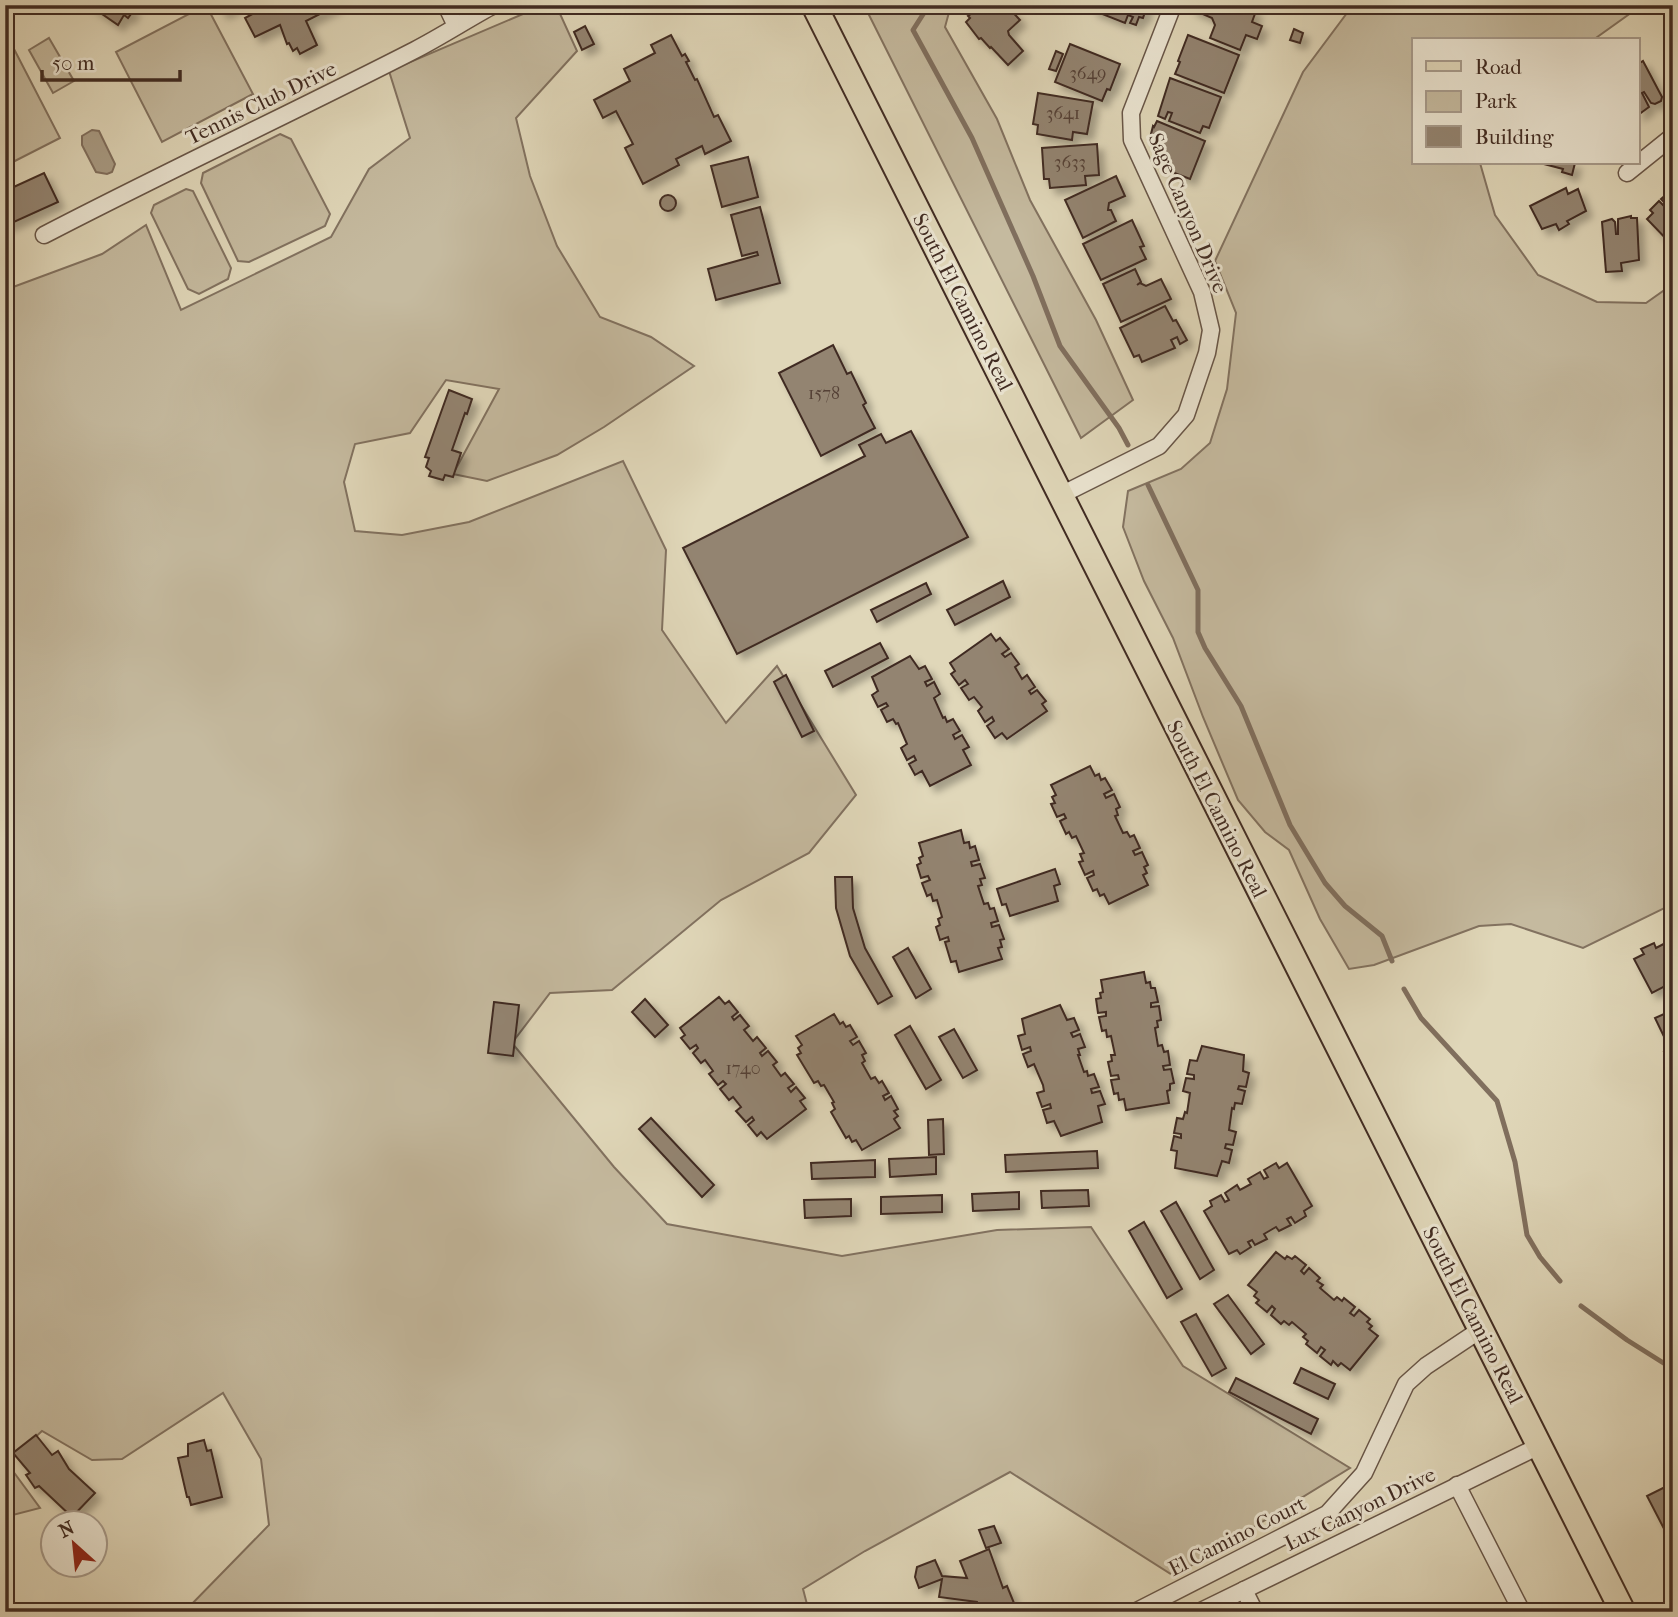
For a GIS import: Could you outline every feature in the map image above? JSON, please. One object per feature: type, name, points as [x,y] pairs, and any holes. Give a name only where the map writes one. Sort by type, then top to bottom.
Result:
[{"type":"main road","name":"South El Camino Real","points":[[814,5],[1623,1612]]},
{"type":"street","points":[[446,5],[456,26]]},
{"type":"street","name":"Tennis Club Drive","points":[[44,234],[156,176],[248,134],[419,48],[494,5]]},
{"type":"street","name":"Sage Canyon Drive","points":[[1059,496],[1159,446],[1186,415],[1207,353],[1211,330],[1202,292],[1132,140],[1131,113],[1173,5]]},
{"type":"street","points":[[1640,163],[1673,136]]},
{"type":"street","points":[[1628,173],[1639,164]]},
{"type":"street","name":"El Camino Court","points":[[1135,1612],[1327,1514],[1364,1473],[1406,1384],[1426,1366],[1480,1330]]},
{"type":"street","name":"Lux Canyon Drive","points":[[1199,1612],[1539,1446]]},
{"type":"street","points":[[1457,1485],[1522,1612]]},
{"type":"street","points":[[1244,1590],[1255,1612]]},
{"type":"green space","points":[[206,5],[253,94],[162,142],[116,52]]},
{"type":"green space","points":[[544,5],[556,5],[577,51],[516,118],[530,176],[557,246],[600,317],[651,337],[694,366],[604,427],[557,455],[487,481],[453,474],[499,389],[446,380],[410,433],[355,444],[344,482],[355,531],[402,535],[469,522],[623,461],[666,550],[662,630],[726,723],[777,666],[856,795],[809,853],[721,900],[612,990],[550,993],[512,1043],[614,1167],[667,1224],[842,1256],[997,1230],[1091,1227],[1183,1366],[1350,1468],[1174,1576],[1010,1472],[865,1551],[803,1589],[809,1612],[184,1612],[269,1525],[261,1459],[223,1393],[122,1459],[92,1460],[42,1431],[7,1463],[40,1508],[5,1517],[5,290],[102,254],[146,225],[181,310],[331,237],[369,169],[410,138],[389,71]]},
{"type":"green space","points":[[864,5],[951,5],[945,27],[997,119],[1030,200],[1096,320],[1133,400],[1081,438]]},
{"type":"green space","points":[[1353,5],[1642,5],[1596,38],[1412,38],[1412,164],[1480,164],[1495,215],[1538,275],[1597,302],[1646,303],[1673,284],[1673,904],[1583,948],[1511,924],[1479,926],[1374,965],[1349,969],[1320,919],[1289,850],[1265,832],[1238,800],[1173,638],[1144,581],[1123,527],[1128,491],[1181,469],[1210,443],[1227,389],[1236,313],[1215,261],[1303,72]]},
{"type":"green space","points":[[49,38],[74,81],[53,93],[29,50]]},
{"type":"green space","points":[[14,49],[60,138],[5,166],[5,53]]},
{"type":"green space","points":[[280,134],[291,139],[330,214],[325,226],[249,262],[238,261],[201,183],[203,173]]},
{"type":"green space","points":[[186,189],[193,191],[231,268],[228,279],[199,294],[188,289],[151,213],[154,205]]},
{"type":"shaded area","points":[[92,130],[99,131],[115,164],[112,172],[96,172],[82,145],[82,136]]},
{"type":"building","points":[[89,5],[130,5],[134,10],[128,18],[124,15],[118,25]]},
{"type":"building","points":[[218,5],[234,5],[235,7],[222,13]]},
{"type":"building","points":[[269,5],[336,6],[306,21],[317,45],[300,54],[297,48],[293,51],[289,43],[287,44],[280,25],[255,37],[245,18]]},
{"type":"building","points":[[984,5],[1006,5],[1020,20],[1008,31],[1023,51],[1008,65],[979,39],[966,22],[970,18],[968,16]]},
{"type":"building","points":[[1090,5],[1147,6],[1143,18],[1139,17],[1136,25],[1130,23],[1133,17],[1128,15],[1125,23],[1092,10]]},
{"type":"building","points":[[1192,5],[1243,5],[1256,11],[1252,22],[1262,26],[1257,39],[1246,35],[1240,50],[1210,38],[1215,25],[1212,18],[1191,9]]},
{"type":"building","points":[[585,26],[594,44],[582,50],[574,32]]},
{"type":"building","points":[[1294,29],[1303,33],[1300,43],[1290,40]]},
{"type":"building","points":[[671,35],[682,56],[685,54],[689,61],[686,62],[714,117],[718,115],[731,141],[705,154],[702,146],[676,159],[679,165],[643,184],[625,148],[633,144],[616,111],[603,118],[594,100],[630,81],[624,69],[655,53],[651,45]]},
{"type":"building","points":[[1188,35],[1239,55],[1224,93],[1175,74]]},
{"type":"building","points":[[1673,42],[1673,63],[1668,53],[1672,50],[1669,44]]},
{"type":"building","points":[[1070,44],[1120,64],[1110,90],[1107,89],[1102,101],[1055,82]]},
{"type":"building","points":[[1056,51],[1063,54],[1056,71],[1049,69]]},
{"type":"building","points":[[1643,61],[1662,97],[1661,101],[1655,104],[1642,93],[1649,107],[1640,114],[1640,63]]},
{"type":"building","points":[[1170,78],[1221,97],[1209,128],[1203,126],[1200,133],[1169,121],[1172,113],[1168,112],[1165,119],[1158,116]]},
{"type":"building","points":[[1038,93],[1093,102],[1087,134],[1073,132],[1072,140],[1037,134],[1038,125],[1033,124]]},
{"type":"building","points":[[1157,121],[1205,141],[1190,179],[1159,167],[1164,154],[1162,147],[1149,142]]},
{"type":"building","points":[[1097,144],[1099,175],[1085,176],[1086,185],[1050,188],[1049,179],[1044,179],[1042,148]]},
{"type":"building","points":[[748,157],[758,197],[722,207],[711,166]]},
{"type":"building","points":[[1544,164],[1575,164],[1572,175],[1562,172],[1563,169]]},
{"type":"building","points":[[44,173],[58,202],[5,226],[5,191]]},
{"type":"building","points":[[1116,176],[1125,196],[1109,203],[1108,210],[1111,210],[1116,221],[1083,238],[1065,200]]},
{"type":"building","points":[[1566,188],[1568,194],[1578,189],[1586,211],[1567,221],[1569,224],[1559,230],[1556,224],[1542,229],[1530,206]]},
{"type":"building","points":[[1670,191],[1673,194],[1673,246],[1647,219],[1653,213],[1650,210],[1659,201],[1664,206],[1666,204],[1661,199]]},
{"type":"building","points":[[665,195],[671,195],[676,203],[674,209],[665,211],[660,206],[660,200]]},
{"type":"building","points":[[760,207],[780,283],[716,300],[708,269],[758,255],[757,252],[742,256],[731,215]]},
{"type":"building","points":[[1631,216],[1637,218],[1639,260],[1621,263],[1622,271],[1606,272],[1602,222],[1612,219],[1618,234],[1618,219]]},
{"type":"building","points":[[1132,220],[1144,246],[1140,247],[1146,259],[1101,280],[1083,244]]},
{"type":"building","points":[[1135,269],[1141,282],[1137,285],[1140,283],[1146,286],[1161,279],[1171,299],[1121,322],[1103,284]]},
{"type":"building","points":[[1165,306],[1187,340],[1180,344],[1177,337],[1171,340],[1175,348],[1142,362],[1139,355],[1134,357],[1120,328]]},
{"type":"building","points":[[833,345],[847,374],[851,372],[875,428],[821,456],[779,373]]},
{"type":"building","points":[[449,390],[472,399],[452,450],[461,453],[453,477],[445,475],[443,480],[429,476],[431,471],[426,467],[429,458],[425,457]]},
{"type":"building","points":[[911,431],[968,537],[737,654],[683,548],[865,456],[859,445],[881,434],[886,443]]},
{"type":"building","points":[[1003,581],[1010,597],[955,625],[947,610]]},
{"type":"building","points":[[926,583],[931,594],[877,622],[871,610]]},
{"type":"building","points":[[991,634],[996,641],[1000,638],[1009,649],[1002,654],[1005,657],[1011,653],[1019,664],[1015,667],[1022,679],[1027,675],[1035,687],[1029,691],[1031,694],[1037,690],[1046,701],[1042,704],[1047,711],[1007,739],[1002,733],[995,738],[987,726],[994,721],[992,717],[985,722],[978,711],[982,707],[974,697],[969,700],[961,688],[968,684],[965,680],[959,685],[951,674],[955,671],[950,663]]},
{"type":"building","points":[[880,643],[888,658],[833,687],[825,671]]},
{"type":"building","points":[[910,656],[919,669],[925,666],[932,679],[925,682],[927,686],[934,682],[940,694],[934,698],[943,718],[945,717],[947,722],[953,719],[960,731],[953,735],[955,739],[962,735],[969,747],[963,750],[971,765],[930,786],[922,771],[915,775],[909,764],[916,760],[914,756],[907,760],[901,748],[907,744],[898,723],[893,719],[887,722],[881,710],[888,706],[886,703],[878,707],[872,695],[878,691],[872,677]]},
{"type":"building","points":[[786,675],[814,731],[802,737],[774,682]]},
{"type":"building","points":[[1090,766],[1095,776],[1099,774],[1101,780],[1105,778],[1112,790],[1104,794],[1106,798],[1114,794],[1120,807],[1116,809],[1118,815],[1115,816],[1123,833],[1127,832],[1130,837],[1134,835],[1140,848],[1133,851],[1135,855],[1142,852],[1148,865],[1144,867],[1147,873],[1143,875],[1148,885],[1109,904],[1104,894],[1100,896],[1097,889],[1093,891],[1087,878],[1094,875],[1093,871],[1085,875],[1079,862],[1083,861],[1080,854],[1084,853],[1076,836],[1072,838],[1069,832],[1066,834],[1060,821],[1066,818],[1064,814],[1057,817],[1051,804],[1055,803],[1052,797],[1056,795],[1051,785]]},
{"type":"building","points":[[961,830],[964,843],[969,842],[970,848],[975,846],[979,860],[971,862],[972,866],[980,864],[985,878],[980,879],[982,885],[978,886],[984,904],[988,903],[990,909],[994,908],[998,921],[991,923],[992,927],[999,925],[1004,939],[1000,940],[1002,947],[998,948],[1002,959],[959,972],[956,961],[951,962],[945,942],[949,941],[948,937],[940,940],[936,927],[940,925],[938,919],[942,917],[937,900],[933,901],[931,894],[927,896],[922,883],[930,880],[928,876],[921,878],[917,865],[921,863],[919,858],[923,856],[919,843]]},
{"type":"building","points":[[1055,869],[1060,884],[1054,886],[1058,901],[1010,916],[1006,904],[1002,905],[997,889]]},
{"type":"building","points":[[835,877],[852,877],[853,908],[865,948],[892,996],[878,1004],[850,956],[836,908]]},
{"type":"building","points":[[1673,939],[1673,982],[1652,993],[1634,959],[1644,954],[1641,949],[1654,943],[1656,948]]},
{"type":"building","points":[[908,948],[931,989],[916,998],[893,957]]},
{"type":"building","points":[[1144,972],[1146,983],[1150,982],[1151,988],[1155,988],[1158,1002],[1151,1003],[1151,1007],[1159,1006],[1161,1020],[1157,1021],[1158,1027],[1155,1028],[1158,1046],[1162,1045],[1164,1052],[1168,1051],[1170,1065],[1163,1066],[1164,1070],[1171,1069],[1174,1083],[1170,1084],[1170,1090],[1167,1091],[1169,1103],[1126,1110],[1124,1099],[1119,1100],[1118,1093],[1114,1094],[1111,1080],[1119,1079],[1118,1075],[1111,1076],[1108,1062],[1112,1061],[1111,1055],[1115,1055],[1111,1036],[1107,1037],[1106,1030],[1102,1031],[1099,1017],[1106,1016],[1106,1012],[1098,1013],[1096,999],[1101,998],[1100,993],[1103,992],[1101,980]]},
{"type":"building","points":[[719,997],[725,1004],[729,1001],[738,1012],[732,1017],[734,1020],[740,1015],[749,1026],[744,1030],[753,1041],[757,1037],[766,1048],[760,1053],[762,1056],[768,1051],[777,1062],[773,1065],[781,1076],[785,1073],[794,1084],[788,1088],[791,1092],[796,1087],[805,1098],[800,1101],[806,1109],[767,1139],[761,1132],[757,1136],[748,1125],[754,1120],[752,1117],[746,1122],[736,1111],[741,1107],[733,1097],[729,1100],[720,1089],[726,1084],[723,1081],[718,1085],[709,1074],[713,1071],[705,1060],[701,1063],[693,1053],[698,1048],[696,1045],[690,1049],[681,1038],[685,1035],[680,1028]]},
{"type":"building","points":[[645,999],[668,1025],[655,1037],[632,1012]]},
{"type":"building","points":[[494,1002],[519,1005],[513,1056],[488,1053]]},
{"type":"building","points":[[1060,1005],[1067,1020],[1074,1018],[1079,1030],[1071,1033],[1073,1037],[1080,1034],[1085,1047],[1078,1049],[1084,1072],[1087,1071],[1088,1076],[1094,1074],[1099,1087],[1091,1089],[1092,1093],[1100,1091],[1105,1104],[1098,1106],[1102,1122],[1061,1136],[1054,1121],[1047,1123],[1043,1110],[1051,1108],[1050,1104],[1042,1107],[1037,1093],[1044,1091],[1043,1085],[1034,1064],[1028,1067],[1023,1054],[1031,1051],[1030,1047],[1022,1050],[1018,1036],[1025,1034],[1022,1019]]},
{"type":"building","points":[[1673,1010],[1673,1069],[1664,1052],[1670,1049],[1655,1018]]},
{"type":"building","points":[[834,1014],[840,1024],[843,1022],[846,1027],[850,1025],[857,1037],[850,1041],[853,1045],[859,1041],[866,1053],[862,1055],[865,1061],[862,1063],[871,1079],[875,1077],[879,1083],[882,1081],[889,1093],[883,1096],[885,1100],[891,1096],[898,1109],[894,1111],[898,1116],[894,1119],[900,1128],[862,1150],[856,1140],[852,1142],[849,1136],[846,1138],[831,1112],[835,1109],[832,1103],[834,1102],[824,1085],[821,1086],[818,1081],[814,1083],[797,1055],[801,1053],[798,1048],[802,1045],[796,1036]]},
{"type":"building","points":[[910,1026],[941,1080],[926,1089],[895,1035]]},
{"type":"building","points":[[954,1029],[977,1070],[963,1078],[939,1037]]},
{"type":"building","points":[[1202,1046],[1244,1055],[1243,1071],[1249,1073],[1246,1087],[1239,1086],[1238,1089],[1245,1091],[1242,1104],[1235,1103],[1234,1109],[1232,1108],[1229,1130],[1236,1132],[1233,1145],[1226,1144],[1225,1148],[1232,1150],[1229,1163],[1222,1161],[1217,1176],[1175,1168],[1177,1151],[1171,1150],[1174,1136],[1181,1138],[1181,1134],[1174,1133],[1177,1118],[1183,1119],[1185,1112],[1187,1113],[1190,1093],[1183,1091],[1186,1078],[1194,1079],[1194,1075],[1187,1074],[1190,1060],[1197,1061]]},
{"type":"building","points":[[651,1118],[714,1185],[702,1197],[639,1129]]},
{"type":"building","points":[[943,1119],[944,1154],[929,1155],[928,1120]]},
{"type":"building","points":[[1097,1151],[1098,1168],[1006,1172],[1005,1155]]},
{"type":"building","points":[[936,1157],[936,1174],[890,1177],[889,1159]]},
{"type":"building","points":[[875,1160],[875,1177],[812,1179],[811,1163]]},
{"type":"building","points":[[1276,1163],[1279,1168],[1287,1163],[1312,1206],[1304,1211],[1306,1216],[1295,1223],[1291,1217],[1287,1219],[1291,1225],[1279,1231],[1276,1227],[1264,1234],[1267,1239],[1255,1245],[1252,1240],[1248,1242],[1251,1247],[1240,1254],[1237,1250],[1229,1254],[1204,1211],[1212,1206],[1210,1201],[1221,1195],[1225,1202],[1229,1200],[1225,1193],[1237,1185],[1240,1190],[1251,1184],[1248,1179],[1260,1172],[1264,1179],[1268,1177],[1264,1170]]},
{"type":"building","points":[[1088,1190],[1089,1206],[1042,1208],[1041,1191]]},
{"type":"building","points":[[1019,1192],[1019,1209],[973,1211],[972,1194]]},
{"type":"building","points":[[942,1195],[942,1212],[881,1214],[881,1197]]},
{"type":"building","points":[[851,1199],[851,1216],[805,1218],[804,1200]]},
{"type":"building","points":[[1176,1202],[1214,1270],[1200,1279],[1161,1211]]},
{"type":"building","points":[[1144,1222],[1182,1289],[1167,1298],[1129,1231]]},
{"type":"building","points":[[1276,1252],[1285,1259],[1287,1256],[1292,1259],[1295,1256],[1306,1265],[1301,1271],[1304,1274],[1309,1268],[1320,1278],[1317,1281],[1323,1285],[1320,1288],[1334,1300],[1337,1297],[1342,1301],[1344,1298],[1355,1307],[1350,1313],[1354,1316],[1359,1310],[1370,1319],[1367,1322],[1372,1326],[1369,1329],[1378,1336],[1350,1370],[1341,1363],[1338,1366],[1333,1361],[1331,1365],[1320,1356],[1325,1350],[1321,1347],[1317,1353],[1306,1344],[1308,1341],[1303,1337],[1306,1334],[1292,1322],[1289,1325],[1284,1321],[1281,1324],[1271,1315],[1275,1309],[1272,1306],[1267,1312],[1256,1303],[1259,1300],[1254,1296],[1257,1292],[1248,1285]]},
{"type":"building","points":[[1228,1295],[1264,1344],[1251,1354],[1214,1304]]},
{"type":"building","points":[[1196,1314],[1226,1368],[1212,1376],[1181,1322]]},
{"type":"building","points":[[1301,1368],[1335,1384],[1328,1399],[1294,1383]]},
{"type":"building","points":[[1236,1378],[1318,1419],[1311,1434],[1229,1392]]},
{"type":"building","points":[[36,1435],[52,1455],[58,1451],[69,1469],[95,1493],[81,1508],[62,1508],[39,1486],[35,1488],[26,1475],[30,1473],[13,1453]]},
{"type":"building","points":[[204,1440],[207,1451],[211,1450],[222,1497],[191,1505],[178,1458],[188,1456],[188,1444]]},
{"type":"building","points":[[1671,1484],[1673,1487],[1673,1546],[1647,1496]]},
{"type":"building","points":[[994,1526],[1001,1543],[986,1548],[979,1530]]},
{"type":"building","points":[[989,1549],[1003,1588],[1007,1586],[1016,1608],[1006,1612],[972,1612],[970,1608],[978,1605],[977,1602],[939,1597],[942,1579],[919,1588],[915,1577],[917,1567],[935,1560],[942,1576],[967,1578],[960,1561]]},
{"type":"waterway","points":[[929,5],[913,30],[972,138],[1033,276],[1060,346],[1119,428],[1128,445]]},
{"type":"waterway","points":[[1148,485],[1198,590],[1198,632],[1241,706],[1290,825],[1325,883],[1345,906],[1382,936],[1392,961]]},
{"type":"waterway","points":[[1404,989],[1421,1018],[1497,1101],[1515,1162],[1527,1235],[1540,1257],[1560,1281]]},
{"type":"waterway","points":[[1581,1306],[1673,1369]]}]
